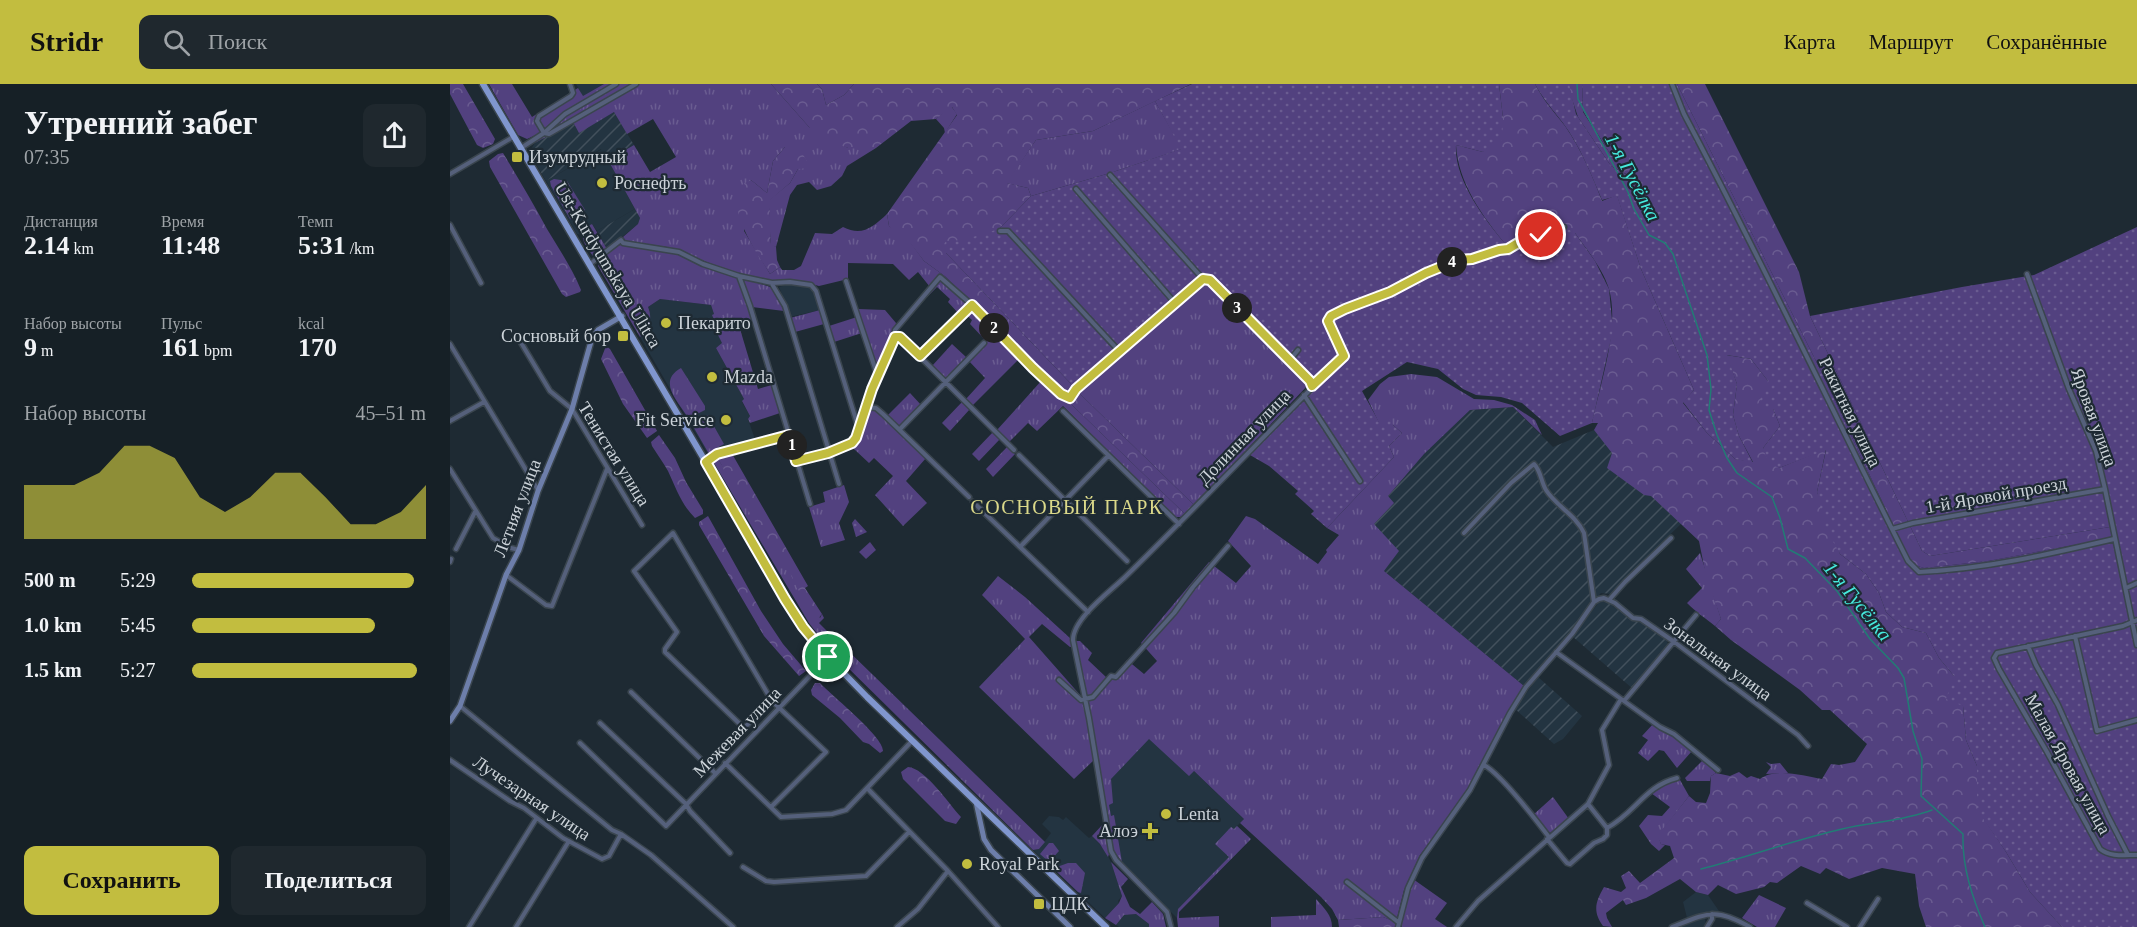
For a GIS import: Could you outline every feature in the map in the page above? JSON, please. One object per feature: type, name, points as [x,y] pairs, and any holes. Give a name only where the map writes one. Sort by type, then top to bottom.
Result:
[{"type":"main road","name":"Ust-Kurdyumskaya Ulitca","points":[[483,84],[622,316],[803,627],[828,657],[912,741],[1106,927]]},
{"type":"street","points":[[544,133],[537,121],[539,116],[571,96],[573,93],[570,84]]},
{"type":"street","points":[[521,148],[544,133],[565,114],[616,84]]},
{"type":"street","points":[[544,133],[549,134],[636,84]]},
{"type":"street","name":"Ракитная улица","points":[[1672,84],[1684,114],[1813,366],[1908,561],[1919,572],[1988,566],[2114,539]]},
{"type":"street","points":[[450,174],[514,137]]},
{"type":"street","points":[[1110,175],[1203,279],[1210,280],[1310,381],[1312,386]]},
{"type":"street","points":[[1076,189],[1175,303]]},
{"type":"street","points":[[450,225],[481,283]]},
{"type":"street","name":"Долинная улица","points":[[1085,699],[1072,640],[1077,624],[1344,356],[1328,321],[1331,316],[1390,292],[1426,273],[1458,260],[1472,259],[1508,249],[1564,226]]},
{"type":"street","points":[[1000,231],[1008,231],[1120,352]]},
{"type":"street","points":[[590,264],[621,240],[623,243],[679,252],[703,264],[739,276],[772,283],[790,282],[814,286],[859,425]]},
{"type":"street","name":"Яровая улица","points":[[2027,274],[2069,388],[2096,451],[2114,539],[2135,621],[2137,645]]},
{"type":"street","points":[[739,276],[810,504]]},
{"type":"street","points":[[796,461],[828,453],[852,443],[895,337],[894,330],[926,296],[940,277],[972,305],[1040,375],[1061,394],[1070,398],[1076,389],[1203,279]]},
{"type":"street","points":[[846,281],[876,370],[879,373]]},
{"type":"street","points":[[772,283],[785,306],[839,484]]},
{"type":"street","points":[[920,356],[972,305]]},
{"type":"street","name":"Летняя улица","points":[[450,721],[460,706],[506,575],[519,550],[538,491],[572,409],[592,338],[598,330],[622,316]]},
{"type":"street","points":[[895,337],[900,337],[1014,450]]},
{"type":"street","name":"Тенистая улица","points":[[520,341],[550,391],[572,409],[642,525]]},
{"type":"street","points":[[900,429],[984,343]]},
{"type":"street","points":[[450,344],[538,491]]},
{"type":"street","points":[[1289,361],[1298,350]]},
{"type":"street","points":[[1304,396],[1360,481]]},
{"type":"street","points":[[450,421],[484,402]]},
{"type":"street","points":[[866,407],[876,408],[969,497]]},
{"type":"street","points":[[1063,411],[1179,524]]},
{"type":"street","points":[[706,462],[717,454],[789,435]]},
{"type":"street","points":[[1018,455],[1127,561]]},
{"type":"street","points":[[1020,547],[1108,456]]},
{"type":"street","points":[[1464,532],[1511,483],[1529,466],[1534,465],[1546,490],[1580,525],[1584,533],[1594,602]]},
{"type":"street","points":[[450,468],[493,538],[519,550]]},
{"type":"street","points":[[506,575],[546,605],[552,606],[608,468]]},
{"type":"street","points":[[450,483],[454,475]]},
{"type":"street","name":"1-й Яровой проезд","points":[[1892,529],[1913,523],[2105,489]]},
{"type":"street","points":[[973,502],[1088,612]]},
{"type":"street","points":[[456,549],[475,511]]},
{"type":"street","points":[[752,736],[664,650],[677,632],[634,572],[671,533],[675,534],[772,701],[781,707],[826,752],[771,807]]},
{"type":"street","points":[[1347,882],[1398,924],[1408,888],[1422,858],[1470,790],[1510,713],[1527,687],[1572,634],[1594,602],[1599,599],[1609,600],[1671,538]]},
{"type":"street","points":[[1059,680],[1081,700],[1093,697],[1111,676],[1116,677],[1174,613],[1228,546]]},
{"type":"street","points":[[2126,588],[2137,583]]},
{"type":"street","name":"Зональная улица","points":[[1609,600],[1633,618],[1641,619],[1673,641],[1798,735],[1808,746]]},
{"type":"street","points":[[1456,927],[1478,902],[1588,804],[1609,765],[1602,730],[1623,700],[1696,615]]},
{"type":"street","points":[[2128,855],[2028,646],[2135,621]]},
{"type":"street","points":[[2075,636],[2097,731],[2137,720]]},
{"type":"street","name":"Малая Яровая улица","points":[[2028,646],[1997,653],[1994,658],[1999,669],[2100,849],[2106,854],[2137,855]]},
{"type":"street","points":[[1556,652],[1660,727],[1674,734],[1718,770]]},
{"type":"street","name":"Межевая улица","points":[[580,743],[666,826],[828,657]]},
{"type":"street","points":[[631,692],[715,773]]},
{"type":"street","points":[[1085,699],[1108,840],[1113,856],[1167,912],[1172,927]]},
{"type":"street","points":[[744,728],[772,701]]},
{"type":"street","points":[[460,706],[612,830],[621,834]]},
{"type":"street","points":[[600,723],[686,804],[730,853]]},
{"type":"street","points":[[725,762],[781,817],[832,814],[846,810],[912,741]]},
{"type":"street","name":"Лучезарная улица","points":[[450,760],[589,853],[605,858],[621,834],[651,855],[733,927]]},
{"type":"street","points":[[1484,765],[1503,782],[1570,864],[1607,835],[1607,828],[1588,804]]},
{"type":"street","points":[[1607,828],[1638,804],[1656,786],[1677,778]]},
{"type":"street","points":[[867,788],[948,871],[998,927]]},
{"type":"street","points":[[976,802],[986,844],[1070,927]]},
{"type":"street","points":[[469,927],[536,819]]},
{"type":"street","points":[[743,867],[766,881],[774,882],[866,876],[909,832]]},
{"type":"street","points":[[516,927],[568,841]]},
{"type":"street","points":[[897,927],[918,909],[948,871]]},
{"type":"street","points":[[1868,927],[1861,926],[1878,899]]},
{"type":"street","points":[[1806,903],[1847,927]]},
{"type":"street","points":[[1672,927],[1712,914],[1731,916],[1750,927]]},
{"type":"street","points":[[1707,927],[1712,920],[1712,914]]},
{"type":"shaded area","points":[[576,84],[604,84],[583,97]]},
{"type":"shaded area","points":[[614,112],[634,145],[608,160],[601,149],[546,181],[529,152],[535,143],[573,122],[579,132]]},
{"type":"shaded area","points":[[602,149],[635,209],[597,231],[592,224],[582,231],[582,235],[577,234],[546,181]]},
{"type":"shaded area","points":[[635,209],[640,218],[638,224],[607,249],[597,231]]},
{"type":"shaded area","points":[[789,284],[810,286],[815,292],[820,310],[790,317],[779,287]]},
{"type":"shaded area","points":[[660,299],[711,305],[714,314],[713,325],[723,344],[716,348],[744,399],[742,402],[750,416],[748,419],[756,442],[727,448],[709,456],[640,337],[648,307]]},
{"type":"shaded area","points":[[1513,407],[1553,447],[1594,430],[1651,495],[1682,523],[1611,594],[1601,593],[1589,605],[1571,632],[1524,686],[1384,571],[1334,531],[1327,528],[1388,496],[1424,454],[1470,410]]},
{"type":"shaded area","points":[[1600,601],[1608,603],[1632,619],[1641,621],[1667,641],[1668,645],[1633,689],[1572,636]]},
{"type":"shaded area","points":[[1538,677],[1582,716],[1563,739],[1554,744],[1515,709]]},
{"type":"shaded area","points":[[1148,727],[1244,819],[1237,826],[1251,839],[1179,912],[1179,918],[1118,859],[1114,851],[1105,775]]},
{"type":"shaded area","points":[[1049,816],[1063,820],[1066,817],[1089,838],[1092,836],[1105,850],[1122,896],[1119,903],[1105,918],[1033,850],[1039,849],[1051,833],[1042,824]]},
{"type":"shaded area","points":[[1696,892],[1708,895],[1719,911],[1687,918],[1683,902]]},
{"type":"shaded area","points":[[1136,914],[1149,924],[1149,927],[1119,927],[1116,925],[1124,915]]},
{"type":"shaded area","points":[[1701,918],[1705,919],[1704,927],[1679,927]]},
{"type":"green space","points":[[450,84],[463,84],[495,139],[493,144],[483,148],[477,145],[450,94]]},
{"type":"green space","points":[[489,84],[512,84],[532,117],[578,88],[583,96],[604,84],[611,84],[564,112],[540,133],[527,139],[518,135]]},
{"type":"green space","points":[[619,84],[771,84],[809,127],[848,148],[876,148],[847,166],[842,176],[831,186],[817,190],[809,182],[797,185],[790,195],[776,247],[771,245],[768,201],[790,183],[798,169],[785,147],[773,161],[767,193],[751,180],[744,231],[770,274],[780,267],[782,270],[794,270],[801,266],[815,233],[832,234],[843,227],[862,231],[887,214],[889,226],[910,242],[924,261],[946,277],[1062,393],[1072,399],[1072,405],[1185,514],[1175,517],[1063,406],[1037,431],[1028,423],[1009,442],[997,430],[1042,380],[1020,358],[972,406],[966,399],[985,378],[968,360],[987,342],[970,324],[972,320],[964,313],[959,314],[948,302],[950,299],[937,287],[927,297],[924,295],[930,287],[918,272],[909,280],[893,264],[848,263],[848,279],[819,286],[796,280],[772,281],[733,272],[667,247],[626,241],[623,237],[638,224],[640,218],[608,160],[634,145],[650,172],[676,157],[653,119],[627,134],[614,112],[579,133],[573,122],[535,143],[566,115]]},
{"type":"green space","points":[[771,84],[817,84],[822,89],[826,105],[844,95],[854,84],[1191,84],[1093,131],[1036,140],[1007,183],[1028,188],[1031,196],[999,229],[946,253],[1075,388],[1072,392],[1062,393],[946,277],[924,261],[910,243],[900,239],[889,226],[887,214],[957,115],[952,107],[936,119],[911,121],[876,148],[848,148],[820,137]]},
{"type":"green space","points":[[817,84],[854,84],[844,95],[826,105],[822,89]]},
{"type":"green space","points":[[1192,84],[1499,84],[1503,118],[1502,140],[1483,152],[1456,145],[1460,172],[1472,199],[1507,246],[1536,238],[1559,224],[1575,233],[1595,261],[1609,289],[1613,330],[1592,423],[1560,436],[1522,403],[1501,397],[1476,395],[1463,389],[1438,369],[1407,362],[1362,391],[1379,422],[1388,417],[1402,433],[1389,446],[1394,457],[1327,528],[1311,514],[1314,511],[1295,494],[1298,491],[1269,466],[1250,455],[1315,385],[1207,276],[1075,388],[946,253],[943,246],[946,241],[963,240],[999,229],[1031,196],[1181,149],[1155,101]]},
{"type":"green space","points":[[1499,84],[1535,84],[1576,144],[1602,201],[1617,195],[1641,269],[1694,390],[1683,403],[1707,433],[1735,459],[1753,462],[1739,436],[1733,415],[1737,384],[1726,355],[1751,359],[1768,381],[1773,409],[1780,426],[1763,448],[1779,468],[1826,449],[1817,492],[1840,554],[1866,574],[1879,593],[1886,612],[1902,627],[1926,633],[1939,658],[1954,676],[1963,706],[1966,740],[1977,766],[1978,810],[2030,892],[2062,927],[1926,927],[1919,906],[1915,874],[1882,868],[1849,879],[1826,868],[1820,874],[1801,866],[1777,883],[1770,882],[1764,887],[1736,894],[1718,885],[1708,895],[1696,892],[1680,879],[1646,898],[1626,905],[1623,900],[1606,913],[1612,927],[1603,926],[1597,916],[1596,906],[1604,887],[1621,892],[1626,888],[1621,876],[1629,871],[1640,883],[1674,858],[1670,846],[1661,844],[1657,836],[1689,796],[1696,802],[1706,803],[1710,793],[1711,776],[1716,773],[1730,776],[1739,772],[1747,778],[1751,776],[1760,779],[1767,775],[1782,773],[1822,779],[1831,764],[1855,762],[1867,744],[1830,710],[1822,710],[1800,690],[1715,626],[1721,619],[1706,576],[1699,541],[1651,496],[1644,495],[1607,468],[1612,453],[1594,430],[1598,423],[1592,423],[1611,338],[1612,304],[1603,274],[1575,233],[1536,238],[1507,246],[1473,199],[1461,173],[1456,145],[1483,152],[1503,118]]},
{"type":"green space","points":[[1535,84],[1569,84],[1576,114],[1611,166],[1635,179],[1628,155],[1611,155],[1583,111],[1582,84],[1677,84],[1820,369],[1909,559],[1914,565],[1924,568],[1988,561],[2112,538],[2110,527],[1930,556],[1922,551],[1810,316],[2034,275],[2137,227],[2137,927],[2062,927],[2030,892],[1977,810],[1977,766],[1966,740],[1963,706],[1946,699],[1954,676],[1939,658],[1926,633],[1902,627],[1886,612],[1879,593],[1866,574],[1840,554],[1825,527],[1817,492],[1826,450],[1779,468],[1768,463],[1763,448],[1780,426],[1773,409],[1757,407],[1768,381],[1751,359],[1727,355],[1737,384],[1733,415],[1739,436],[1753,463],[1735,459],[1707,433],[1683,402],[1694,390],[1641,269],[1617,196],[1602,200],[1575,141]]},
{"type":"green space","points":[[1569,84],[1582,84],[1583,112],[1611,155],[1628,154],[1636,179],[1611,166],[1578,117]]},
{"type":"green space","points":[[1677,84],[1705,84],[1799,272],[1810,316],[1922,551],[1930,556],[2110,527],[2112,538],[1988,561],[1924,568],[1914,565],[1909,559],[1820,369]]},
{"type":"green space","points":[[1155,101],[1182,149],[1031,196],[1028,188],[1006,183],[1036,140],[1093,131]]},
{"type":"green space","points":[[951,106],[957,114],[945,133],[944,128],[936,119]]},
{"type":"green space","points":[[785,147],[795,148],[801,153],[810,168],[798,169],[790,183],[769,201],[771,244],[776,247],[780,267],[770,274],[744,230],[739,217],[738,193],[744,184],[751,180],[767,193],[773,161]]},
{"type":"green space","points":[[503,153],[569,266],[580,292],[566,297],[562,294],[490,167],[489,161]]},
{"type":"green space","points":[[554,179],[567,181],[585,210],[576,221],[570,219],[551,186],[550,181]]},
{"type":"green space","points":[[592,224],[607,249],[598,257],[593,256],[583,239],[584,228]]},
{"type":"green space","points":[[625,244],[678,254],[702,266],[737,278],[753,325],[740,329],[758,389],[772,385],[780,413],[750,423],[748,419],[750,416],[742,401],[744,399],[716,348],[722,343],[713,325],[715,322],[711,305],[660,299],[648,307],[649,324],[640,337],[598,266],[599,261],[616,246]]},
{"type":"green space","points":[[1207,276],[1310,383],[1194,505],[1077,391]]},
{"type":"green space","points":[[746,279],[773,288],[784,311],[752,307],[744,281]]},
{"type":"green space","points":[[858,309],[885,310],[896,323],[890,346],[878,369]]},
{"type":"green space","points":[[820,310],[824,324],[795,332],[790,318]]},
{"type":"green space","points":[[857,317],[862,333],[834,342],[829,326]]},
{"type":"green space","points":[[952,344],[966,357],[948,378],[944,379],[932,366]]},
{"type":"green space","points":[[606,346],[610,349],[657,431],[647,438],[623,404],[601,359]]},
{"type":"green space","points":[[681,368],[705,406],[705,410],[697,414],[687,416],[671,390],[671,379],[674,373]]},
{"type":"green space","points":[[1411,374],[1437,377],[1474,399],[1494,400],[1512,405],[1535,420],[1542,435],[1513,407],[1470,410],[1424,454],[1388,496],[1394,503],[1374,524],[1399,551],[1384,571],[1524,686],[1467,792],[1420,855],[1404,890],[1396,922],[1383,917],[1338,920],[1321,897],[1240,823],[1244,819],[1194,771],[1189,776],[1149,739],[1111,779],[1113,803],[1109,805],[1111,816],[1114,815],[1122,862],[1110,841],[1091,718],[1075,641],[1080,641],[1092,653],[1088,660],[1107,678],[1112,673],[1115,675],[1127,660],[1144,674],[1157,661],[1141,643],[1209,562],[1236,583],[1251,566],[1228,541],[1246,516],[1255,519],[1318,564],[1339,535],[1327,528],[1394,457],[1389,446],[1402,433],[1393,425],[1379,423],[1368,400],[1380,384],[1389,377]]},
{"type":"green space","points":[[1077,391],[1194,505],[1185,514],[1072,405],[1072,399]]},
{"type":"green space","points":[[910,393],[922,406],[903,425],[898,425],[888,415]]},
{"type":"green space","points":[[962,402],[970,409],[950,431],[942,423]]},
{"type":"green space","points":[[875,410],[926,458],[906,481],[927,503],[903,526],[875,495],[893,476],[874,458],[869,463],[854,449],[868,411]]},
{"type":"green space","points":[[708,415],[711,416],[711,421],[724,444],[717,448],[718,451],[709,454],[694,428]]},
{"type":"green space","points":[[993,432],[1000,439],[979,461],[972,454]]},
{"type":"green space","points":[[659,435],[675,458],[703,510],[703,514],[695,518],[682,501],[668,471],[652,446],[651,442]]},
{"type":"green space","points":[[1007,447],[1015,454],[993,477],[986,469]]},
{"type":"green space","points":[[731,452],[808,586],[805,588],[822,614],[818,619],[797,588],[789,571],[781,566],[718,459],[719,456]]},
{"type":"green space","points":[[719,456],[718,459],[820,618],[822,614],[824,618],[819,623],[834,638],[828,642],[823,641],[809,623],[714,463],[713,460]]},
{"type":"green space","points":[[844,485],[849,502],[839,523],[845,540],[821,547],[809,507],[825,502],[823,492]]},
{"type":"green space","points":[[708,516],[761,611],[783,644],[806,671],[799,676],[764,636],[699,525],[699,522]]},
{"type":"green space","points":[[855,519],[867,532],[856,537],[852,523]]},
{"type":"green space","points":[[870,542],[876,550],[866,559],[859,552]]},
{"type":"green space","points":[[1700,553],[1721,619],[1715,626],[1687,603],[1702,588],[1686,569]]},
{"type":"green space","points":[[998,576],[1071,639],[1073,647],[1042,624],[1029,637],[1083,696],[1094,760],[1074,779],[979,687],[1025,639],[982,595]]},
{"type":"green space","points":[[838,641],[1045,842],[1039,849],[1033,850],[836,656],[834,646]]},
{"type":"green space","points":[[815,683],[820,683],[867,727],[883,751],[880,753],[863,742],[840,718],[812,695],[811,690]]},
{"type":"green space","points":[[1653,724],[1673,735],[1692,751],[1677,768],[1664,751],[1659,750],[1648,761],[1638,753],[1648,740],[1642,736]]},
{"type":"green space","points":[[1703,760],[1716,773],[1711,776],[1710,781],[1687,781],[1685,778]]},
{"type":"green space","points":[[1766,762],[1780,763],[1788,773],[1766,774],[1771,767]]},
{"type":"green space","points":[[908,767],[922,773],[961,817],[956,824],[945,821],[903,779],[901,772]]},
{"type":"green space","points":[[1680,780],[1689,796],[1658,836],[1661,844],[1665,845],[1659,851],[1651,844],[1639,826],[1648,815],[1662,816],[1670,807],[1651,793],[1665,782]]},
{"type":"green space","points":[[1553,797],[1569,819],[1550,833],[1533,815]]},
{"type":"green space","points":[[1104,823],[1109,854],[1108,857],[1092,836]]},
{"type":"green space","points":[[1237,826],[1251,839],[1179,912],[1179,918],[1219,916],[1219,927],[1178,927],[1178,909],[1229,857],[1215,844],[1231,827],[1234,829]]},
{"type":"green space","points":[[1049,843],[1053,843],[1059,851],[1049,862],[1040,854]]},
{"type":"green space","points":[[1111,862],[1128,879],[1121,887],[1130,907],[1140,914],[1152,902],[1163,914],[1166,927],[1149,927],[1149,924],[1136,914],[1124,915],[1116,925],[1105,918],[1119,903],[1122,896]]},
{"type":"green space","points":[[1076,863],[1085,873],[1081,893],[1056,871],[1057,867]]},
{"type":"green space","points":[[1413,879],[1447,903],[1435,919],[1447,927],[1402,927],[1401,922]]},
{"type":"green space","points":[[1759,895],[1786,908],[1775,927],[1757,927],[1742,918]]},
{"type":"green space","points":[[1316,899],[1329,915],[1332,927],[1271,927],[1271,917],[1316,915]]},
{"type":"green space","points":[[1383,917],[1396,922],[1395,927],[1339,927],[1338,920]]},
{"type":"waterway","name":"1-я Гусёлка","points":[[1577,84],[1578,99],[1628,192],[1634,209],[1649,235],[1665,243],[1673,254],[1707,355],[1711,389],[1709,410],[1727,458],[1737,473],[1772,497],[1788,549],[1805,558],[1837,591],[1870,639],[1898,668],[1904,678],[1913,731],[1922,759],[1921,796],[1963,834],[1964,858],[1969,882],[1985,927]]},
{"type":"waterway","points":[[1701,869],[1824,833],[1910,817],[1932,810]]},
{"type":"place","name":"Изумрудный","points":[[517,157]]},
{"type":"place","name":"Роснефть","points":[[602,183]]},
{"type":"place","name":"Пекарито","points":[[666,323]]},
{"type":"place","name":"Сосновый бор","points":[[623,336]]},
{"type":"place","name":"Mazda","points":[[712,377]]},
{"type":"place","name":"Fit Service","points":[[726,420]]},
{"type":"place","name":"Lenta","points":[[1166,814]]},
{"type":"place","name":"Алоэ","points":[[1150,831]]},
{"type":"place","name":"Royal Park","points":[[967,864]]},
{"type":"place","name":"ЦДК","points":[[1039,904]]},
{"type":"district","name":"СОСНОВЫЙ ПАРК","points":[[1067,507]]},
{"type":"route","points":[[828,657],[803,627],[785,599],[706,462],[717,454],[789,435],[796,461],[848,446],[856,438],[872,389],[895,337],[900,337],[920,356],[972,305],[1033,368],[1061,394],[1070,398],[1076,389],[1203,279],[1210,280],[1310,381],[1312,386],[1344,356],[1328,321],[1331,316],[1390,292],[1426,273],[1458,260],[1472,259],[1508,249],[1541,235]]}]
